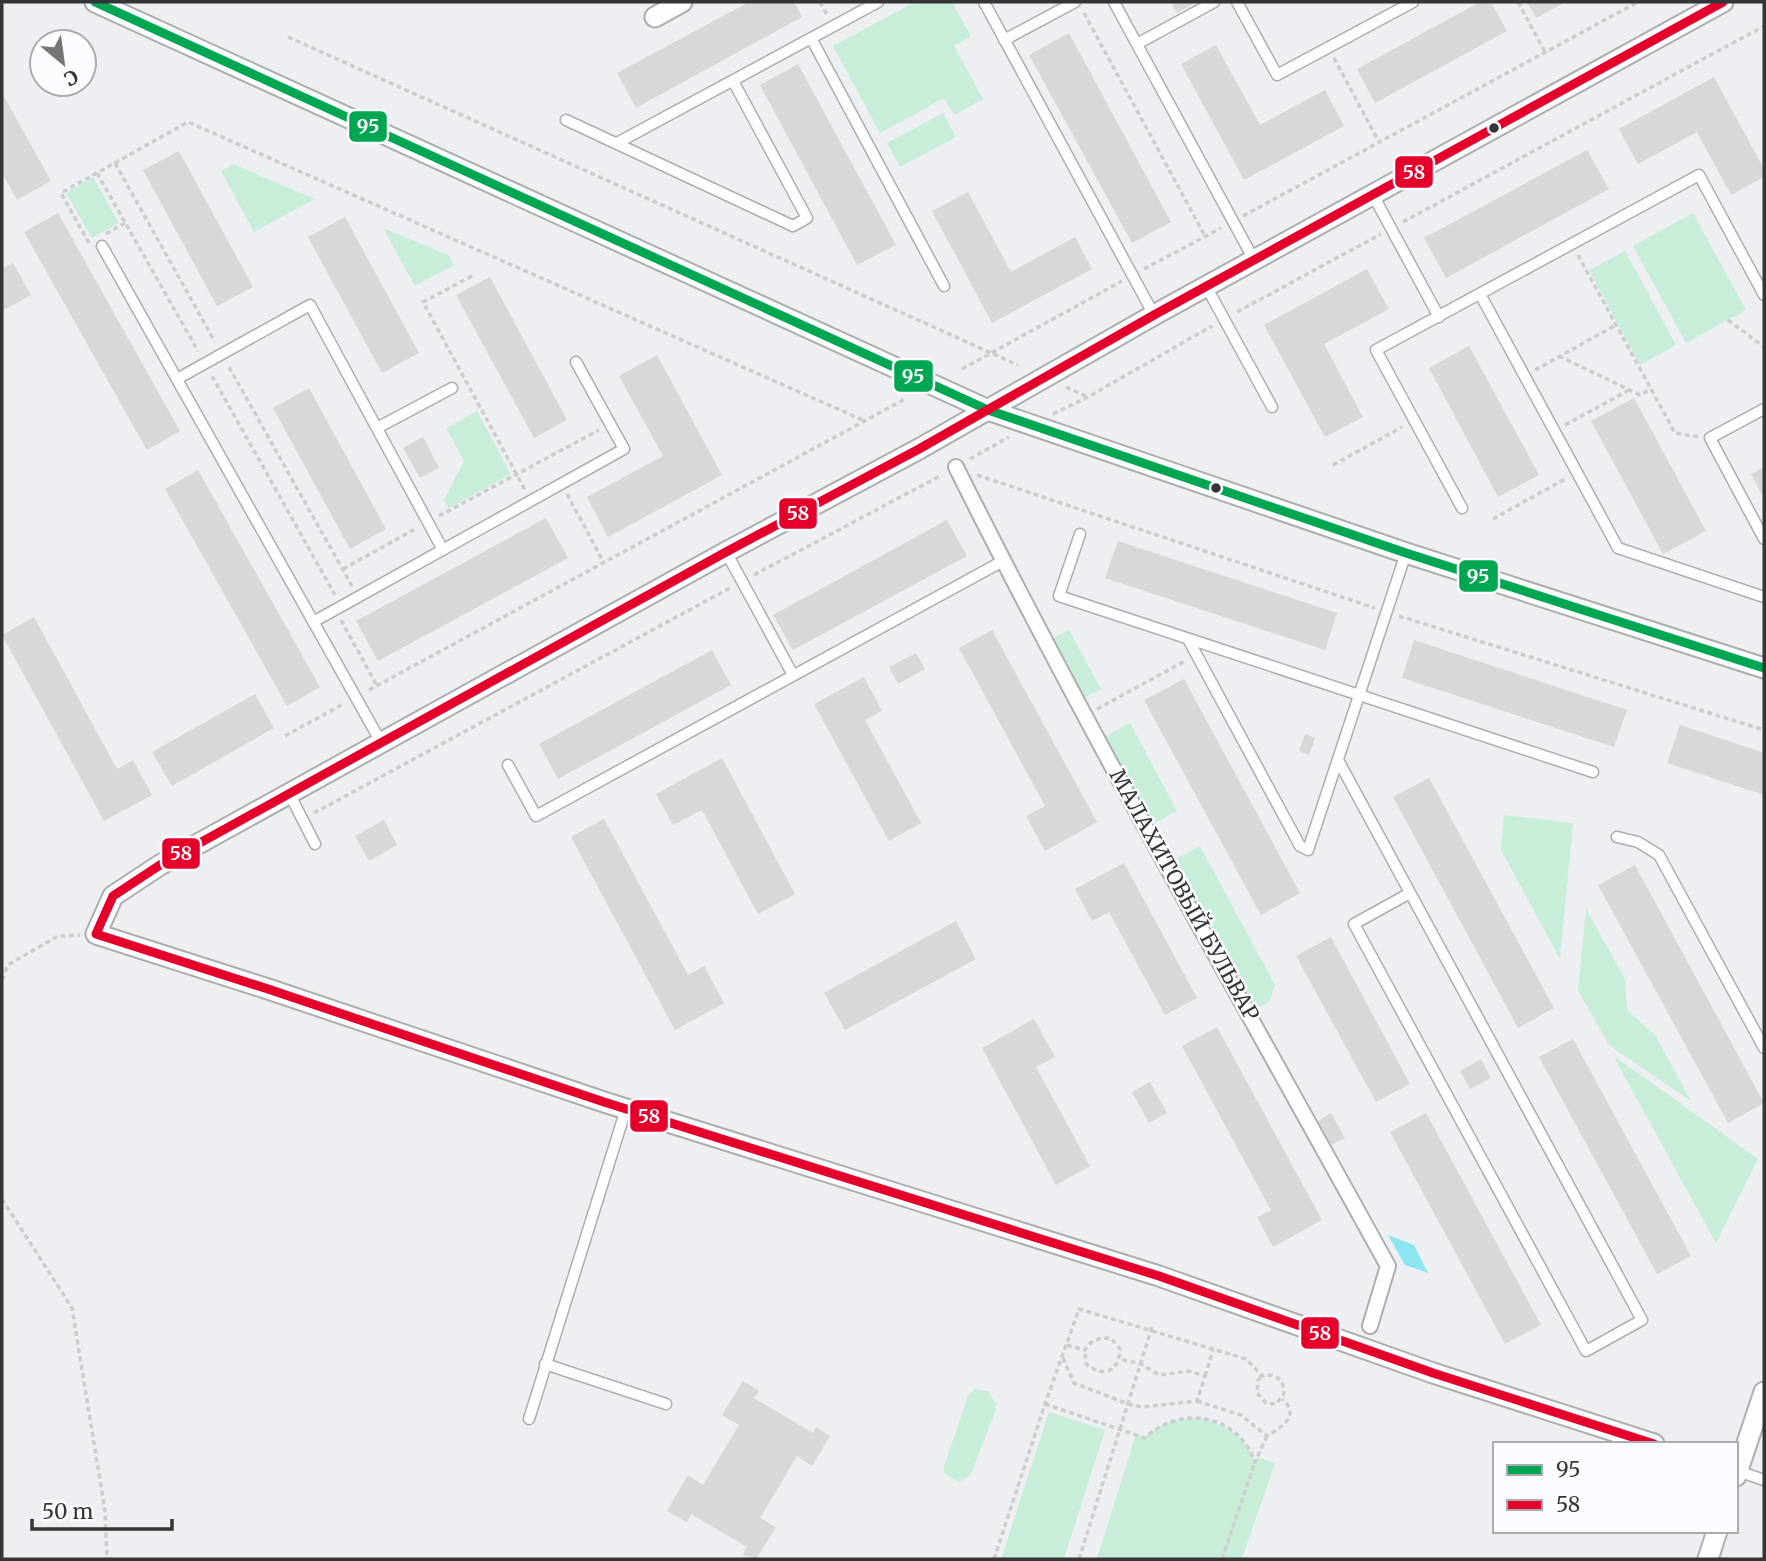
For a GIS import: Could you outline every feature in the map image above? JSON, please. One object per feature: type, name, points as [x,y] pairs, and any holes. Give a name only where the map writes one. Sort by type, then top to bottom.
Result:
[{"type":"street","points":[[95,2],[988,410],[1406,553],[1764,667]]},
{"type":"street","points":[[655,18],[682,2]]},
{"type":"street","points":[[1648,1442],[1433,1373],[1159,1276],[626,1109],[96,934],[113,896],[160,865],[1723,2]]},
{"type":"street","name":"МАЛАХИТОВЫЙ БУЛЬВАР","points":[[956,467],[1085,715],[1388,1266],[1370,1326]]},
{"type":"street","points":[[1738,1470],[1764,1392]]},
{"type":"street","points":[[1708,1559],[1716,1533]]},
{"type":"lane","points":[[617,144],[878,2]]},
{"type":"lane","points":[[984,2],[1154,315]]},
{"type":"lane","points":[[1004,40],[1076,2]]},
{"type":"lane","points":[[1114,2],[1254,260]]},
{"type":"lane","points":[[1136,44],[1214,2]]},
{"type":"lane","points":[[1237,2],[1277,75],[1413,2]]},
{"type":"lane","points":[[811,38],[944,286]]},
{"type":"lane","points":[[566,120],[793,226],[807,218],[733,81]]},
{"type":"lane","points":[[1462,508],[1376,350],[1699,175],[1764,295]]},
{"type":"lane","points":[[1373,195],[1439,317]]},
{"type":"lane","points":[[102,246],[382,744]]},
{"type":"lane","points":[[1206,286],[1272,407]]},
{"type":"lane","points":[[1480,294],[1618,548],[1764,597]]},
{"type":"lane","points":[[177,379],[310,305],[443,550]]},
{"type":"lane","points":[[313,622],[624,449],[576,362]]},
{"type":"lane","points":[[377,428],[452,388]]},
{"type":"lane","points":[[1764,409],[1710,438],[1764,539]]},
{"type":"lane","points":[[1080,534],[1059,596],[1593,772]]},
{"type":"lane","points":[[726,552],[793,676]]},
{"type":"lane","points":[[1188,639],[1300,846],[1308,850],[1406,553]]},
{"type":"lane","points":[[508,765],[536,816],[1003,561]]},
{"type":"lane","points":[[1338,760],[1642,1320],[1586,1351],[1354,924],[1410,893]]},
{"type":"lane","points":[[289,793],[315,844]]},
{"type":"lane","points":[[1617,837],[1638,842],[1659,855],[1764,1048]]},
{"type":"lane","points":[[529,1419],[626,1109]]},
{"type":"lane","points":[[545,1364],[666,1404]]},
{"type":"lane","points":[[1738,1473],[1764,1479]]},
{"type":"path","points":[[1076,2],[1205,236]]},
{"type":"path","points":[[1518,2],[1545,52]]},
{"type":"path","points":[[961,369],[1638,2]]},
{"type":"path","points":[[1051,415],[1764,26]]},
{"type":"path","points":[[288,37],[1018,365]]},
{"type":"path","points":[[1328,48],[1379,142]]},
{"type":"path","points":[[188,121],[865,421]]},
{"type":"path","points":[[115,163],[359,597]]},
{"type":"path","points":[[97,173],[338,608],[377,686]]},
{"type":"path","points":[[1572,244],[1675,433],[1710,438]]},
{"type":"path","points":[[472,276],[423,302],[531,501]]},
{"type":"path","points":[[1728,320],[1764,347]]},
{"type":"path","points":[[1524,375],[1616,326]]},
{"type":"path","points":[[1559,356],[1640,395],[1651,389]]},
{"type":"path","points":[[1066,387],[1088,397]]},
{"type":"path","points":[[1554,430],[1631,389]]},
{"type":"path","points":[[285,736],[905,399]]},
{"type":"path","points":[[1333,465],[1415,421]]},
{"type":"path","points":[[343,569],[610,424]]},
{"type":"path","points":[[302,819],[1014,434]]},
{"type":"path","points":[[956,467],[1386,612],[1764,730]]},
{"type":"path","points":[[1493,519],[1577,473]]},
{"type":"path","points":[[561,484],[604,563]]},
{"type":"path","points":[[1085,715],[1196,655]]},
{"type":"path","points":[[2,980],[8,965],[58,936],[96,934]]},
{"type":"path","points":[[2,1199],[72,1308],[105,1511],[107,1559]]},
{"type":"path","points":[[994,1559],[1079,1309],[1246,1360],[1262,1376],[1275,1375],[1280,1380],[1284,1386],[1284,1394],[1276,1404],[1266,1403],[1261,1399],[1256,1388],[1262,1376]]},
{"type":"path","points":[[1079,1559],[1153,1324]]},
{"type":"path","points":[[1111,1338],[1120,1349],[1120,1359],[1116,1367],[1103,1372],[1095,1371],[1086,1364],[1085,1350],[1090,1342],[1111,1338]]},
{"type":"path","points":[[1066,1345],[1085,1350]]},
{"type":"path","points":[[1197,1401],[1213,1350]]},
{"type":"path","points":[[1062,1356],[1074,1383],[1143,1407],[1197,1401],[1241,1415],[1267,1436]]},
{"type":"path","points":[[1120,1359],[1141,1364],[1159,1375],[1188,1371],[1205,1376]]},
{"type":"path","points":[[1222,1559],[1255,1462],[1267,1436],[1281,1428],[1289,1417],[1289,1405],[1282,1399]]},
{"type":"path","points":[[1045,1404],[1145,1438],[1157,1426],[1173,1419],[1200,1418],[1217,1422],[1234,1432],[1255,1462]]},
{"type":"green space","points":[[915,2],[952,2],[971,36],[954,46],[983,99],[954,115],[944,98],[880,133],[833,46]]},
{"type":"green space","points":[[943,113],[956,137],[900,167],[887,143]]},
{"type":"green space","points":[[233,164],[315,199],[254,232],[221,171]]},
{"type":"green space","points":[[93,177],[119,223],[92,238],[66,193]]},
{"type":"green space","points":[[1693,213],[1746,310],[1686,343],[1633,246]]},
{"type":"green space","points":[[383,228],[448,255],[454,265],[415,286]]},
{"type":"green space","points":[[1625,251],[1676,345],[1640,365],[1589,270]]},
{"type":"green space","points":[[477,411],[511,474],[449,508],[444,500],[464,461],[446,428]]},
{"type":"green space","points":[[1069,630],[1101,689],[1082,699],[1050,640]]},
{"type":"green space","points":[[1130,723],[1177,811],[1151,825],[1104,737]]},
{"type":"green space","points":[[1504,815],[1573,823],[1560,959],[1501,850]]},
{"type":"green space","points":[[1200,846],[1275,985],[1269,1002],[1252,1011],[1170,862]]},
{"type":"green space","points":[[1586,909],[1625,979],[1627,1010],[1655,1035],[1691,1101],[1610,1046],[1578,991]]},
{"type":"green space","points":[[1615,1059],[1758,1159],[1716,1243]]},
{"type":"green space","points":[[974,1389],[988,1391],[996,1404],[995,1412],[971,1474],[959,1482],[944,1473],[944,1466],[968,1396]]},
{"type":"green space","points":[[1049,1412],[1105,1430],[1064,1559],[1001,1559]]},
{"type":"green space","points":[[1200,1418],[1233,1432],[1246,1445],[1255,1461],[1257,1457],[1275,1463],[1242,1559],[1097,1559],[1136,1434],[1145,1437],[1171,1422]]},
{"type":"water","points":[[1388,1235],[1414,1245],[1428,1273],[1405,1265]]},
{"type":"building","points":[[749,2],[794,2],[802,17],[636,108],[617,73]]},
{"type":"building","points":[[1171,2],[1197,2],[1177,13]]},
{"type":"building","points":[[1480,2],[1491,2],[1507,31],[1375,103],[1357,69]]},
{"type":"building","points":[[1527,2],[1566,2],[1536,18]]},
{"type":"building","points":[[1069,33],[1171,222],[1132,243],[1029,55]]},
{"type":"building","points":[[1216,45],[1260,125],[1325,90],[1344,126],[1244,180],[1181,64]]},
{"type":"building","points":[[798,64],[896,245],[857,265],[760,85]]},
{"type":"building","points":[[1714,77],[1764,169],[1764,177],[1731,195],[1697,132],[1638,164],[1619,129]]},
{"type":"building","points":[[2,93],[51,181],[17,200],[2,173]]},
{"type":"building","points":[[1587,150],[1609,189],[1446,278],[1424,238]]},
{"type":"building","points":[[179,151],[253,287],[217,306],[143,170]]},
{"type":"building","points":[[968,192],[1011,272],[1075,237],[1092,269],[992,323],[932,211]]},
{"type":"building","points":[[58,213],[180,431],[147,450],[24,232]]},
{"type":"building","points":[[345,217],[419,353],[382,373],[308,237]]},
{"type":"building","points":[[13,263],[31,295],[2,311],[2,269]]},
{"type":"building","points":[[1367,269],[1389,309],[1324,344],[1363,417],[1325,437],[1264,325]]},
{"type":"building","points":[[490,277],[567,420],[534,438],[456,295]]},
{"type":"building","points":[[1469,346],[1539,475],[1498,497],[1429,368]]},
{"type":"building","points":[[657,355],[722,475],[608,537],[587,497],[663,456],[619,376]]},
{"type":"building","points":[[309,388],[386,529],[350,549],[273,408]]},
{"type":"building","points":[[1634,398],[1706,531],[1663,554],[1591,421]]},
{"type":"building","points":[[423,437],[439,468],[420,478],[403,448]]},
{"type":"building","points":[[1764,467],[1764,499],[1751,474]]},
{"type":"building","points":[[198,470],[320,687],[287,706],[165,489]]},
{"type":"building","points":[[546,518],[568,558],[378,661],[356,621]]},
{"type":"building","points":[[947,520],[967,556],[793,650],[773,615]]},
{"type":"building","points":[[1118,541],[1337,613],[1325,650],[1105,578]]},
{"type":"building","points":[[34,617],[117,769],[133,760],[152,795],[104,821],[2,635]]},
{"type":"building","points":[[992,630],[1097,822],[1045,851],[1026,816],[1045,806],[959,648]]},
{"type":"building","points":[[1414,640],[1627,710],[1614,747],[1402,678]]},
{"type":"building","points":[[712,650],[731,685],[558,779],[539,744]]},
{"type":"building","points":[[916,653],[925,669],[898,684],[889,667]]},
{"type":"building","points":[[864,677],[882,711],[865,720],[921,823],[889,841],[814,704]]},
{"type":"building","points":[[1184,679],[1300,893],[1261,915],[1144,700]]},
{"type":"building","points":[[255,694],[274,728],[172,786],[152,752]]},
{"type":"building","points":[[1680,725],[1764,753],[1764,795],[1667,763]]},
{"type":"building","points":[[1305,734],[1315,738],[1309,755],[1299,751]]},
{"type":"building","points":[[722,758],[795,894],[758,914],[702,810],[673,825],[656,794]]},
{"type":"building","points":[[1429,778],[1554,1008],[1518,1028],[1393,797]]},
{"type":"building","points":[[604,819],[688,975],[704,966],[724,1003],[675,1030],[571,837]]},
{"type":"building","points":[[384,820],[397,845],[369,861],[355,836]]},
{"type":"building","points":[[1124,863],[1197,998],[1165,1015],[1109,912],[1092,921],[1075,889]]},
{"type":"building","points":[[1635,865],[1764,1103],[1728,1123],[1598,885]]},
{"type":"building","points":[[956,921],[976,959],[845,1030],[824,993]]},
{"type":"building","points":[[1331,937],[1410,1084],[1376,1102],[1296,956]]},
{"type":"building","points":[[1034,1019],[1055,1057],[1036,1067],[1090,1166],[1056,1185],[982,1048]]},
{"type":"building","points":[[1217,1027],[1322,1220],[1273,1247],[1257,1217],[1271,1210],[1182,1046]]},
{"type":"building","points":[[1573,1039],[1691,1256],[1657,1274],[1539,1057]]},
{"type":"building","points":[[1481,1059],[1491,1078],[1470,1089],[1460,1071]]},
{"type":"building","points":[[1150,1082],[1167,1113],[1149,1123],[1132,1092]]},
{"type":"building","points":[[1331,1113],[1345,1138],[1331,1145],[1318,1121]]},
{"type":"building","points":[[1426,1113],[1541,1325],[1505,1344],[1390,1132]]},
{"type":"building","points":[[743,1381],[759,1391],[754,1398],[813,1433],[816,1427],[830,1436],[812,1466],[797,1456],[760,1518],[776,1527],[756,1559],[743,1554],[747,1547],[691,1514],[687,1522],[667,1511],[688,1475],[703,1485],[739,1425],[722,1415]]},
{"type":"transit line","name":"95","points":[[95,2],[988,410],[1406,553],[1764,668]]},
{"type":"transit line","name":"58","points":[[1648,1442],[1433,1373],[1159,1276],[604,1102],[96,934],[113,896],[160,865],[726,552],[919,449],[1154,315],[1723,2]]}]
